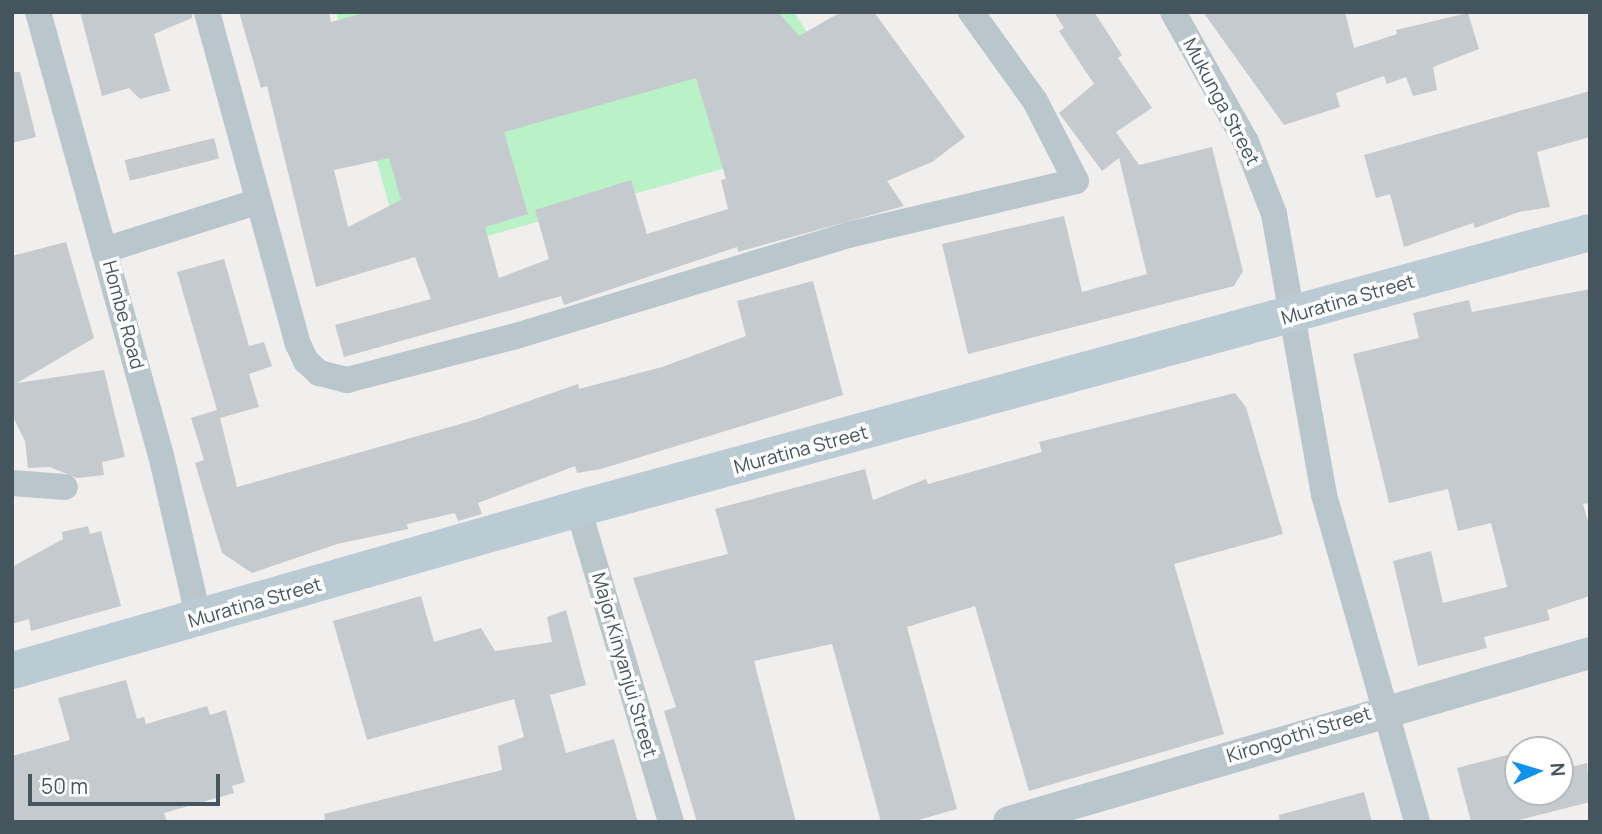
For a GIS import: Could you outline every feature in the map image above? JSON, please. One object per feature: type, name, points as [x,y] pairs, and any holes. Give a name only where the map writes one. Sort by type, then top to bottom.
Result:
[{"type":"main road","name":"Muratina Street","points":[[12,670],[199,619],[578,508],[1295,316],[1590,232]]},
{"type":"street","name":"Hombe Road","points":[[38,12],[184,542],[199,619]]},
{"type":"street","points":[[207,12],[256,202],[306,361],[319,373],[347,380],[516,336],[848,236],[1076,181],[1035,101],[971,12]]},
{"type":"street","name":"Mukunga Street","points":[[1173,12],[1246,142],[1274,214],[1295,316],[1324,495],[1417,822]]},
{"type":"street","points":[[105,250],[256,202]]},
{"type":"street","points":[[12,483],[65,487]]},
{"type":"street","name":"Major Kinyanjui Street","points":[[578,508],[671,822]]},
{"type":"street","name":"Kirongothi Street","points":[[1009,822],[1383,710],[1590,653]]},
{"type":"green space","points":[[336,12],[794,12],[868,127],[404,260]]},
{"type":"building","points":[[80,12],[192,12],[192,18],[154,34],[170,91],[140,99],[129,88],[102,96]]},
{"type":"building","points":[[239,12],[329,12],[331,22],[368,12],[778,12],[799,36],[841,12],[874,12],[965,137],[932,162],[887,181],[904,206],[738,252],[737,247],[564,305],[561,296],[344,357],[335,325],[431,299],[415,257],[316,287],[267,86],[261,88]],"holes":[[[696,78],[726,179],[721,180],[728,209],[647,234],[631,180],[535,210],[549,259],[499,278],[485,227],[528,214],[504,132]],[[389,158],[401,200],[348,227],[334,170]]]},
{"type":"building","points":[[1054,12],[1094,12],[1122,55],[1118,58],[1152,108],[1116,132],[1139,165],[1212,147],[1243,271],[1234,286],[968,354],[942,244],[1064,216],[1082,292],[1147,274],[1119,158],[1102,171],[1059,113],[1094,84],[1059,31],[1064,28]]},
{"type":"building","points":[[1203,12],[1345,12],[1354,48],[1397,34],[1396,30],[1468,13],[1479,49],[1433,67],[1437,90],[1413,96],[1406,77],[1387,84],[1384,76],[1336,93],[1340,107],[1284,125]]},
{"type":"building","points":[[12,72],[20,72],[36,137],[12,143]]},
{"type":"building","points":[[1590,91],[1590,137],[1537,152],[1550,207],[1519,212],[1475,228],[1473,223],[1404,247],[1390,194],[1376,198],[1364,155]]},
{"type":"building","points":[[214,138],[219,158],[130,181],[125,160]]},
{"type":"building","points":[[66,242],[94,338],[17,383],[104,370],[125,457],[102,462],[104,475],[77,478],[50,467],[28,468],[25,441],[12,415],[12,256]]},
{"type":"building","points":[[224,259],[249,346],[264,342],[272,366],[249,374],[259,407],[220,418],[237,487],[471,421],[578,384],[579,389],[662,367],[746,336],[737,301],[813,281],[843,395],[601,469],[577,473],[575,466],[478,503],[482,514],[458,521],[455,513],[407,524],[408,529],[337,544],[252,573],[222,553],[195,463],[204,460],[191,418],[217,410],[177,272]]},
{"type":"building","points":[[1590,289],[1590,503],[1583,504],[1590,529],[1590,596],[1547,610],[1550,620],[1484,637],[1487,648],[1418,666],[1393,561],[1431,551],[1443,603],[1507,587],[1491,523],[1458,531],[1448,489],[1389,503],[1353,354],[1419,338],[1413,313],[1469,300],[1472,312]]},
{"type":"building","points":[[1235,393],[1246,407],[1283,534],[1174,564],[1224,734],[1029,791],[975,606],[907,627],[957,809],[911,822],[881,822],[832,644],[754,661],[796,822],[697,822],[664,711],[676,707],[633,578],[728,554],[715,509],[865,469],[873,500],[926,479],[928,484],[1042,452],[1039,442]]},
{"type":"building","points":[[88,526],[90,534],[101,531],[121,606],[31,631],[29,619],[12,624],[12,567],[63,539],[62,532]]},
{"type":"building","points":[[421,596],[434,642],[481,628],[495,651],[552,642],[547,617],[566,610],[586,685],[550,695],[566,753],[614,739],[638,822],[325,822],[324,814],[502,770],[498,746],[524,737],[514,699],[367,740],[333,621]]},
{"type":"building","points":[[126,680],[137,719],[144,717],[146,724],[207,706],[210,715],[226,710],[245,782],[232,786],[234,793],[164,813],[167,822],[12,822],[12,756],[70,740],[58,698]]},
{"type":"building","points":[[1504,756],[1504,806],[1574,806],[1574,766],[1587,763],[1590,802],[1511,822],[1471,822],[1457,768]]},
{"type":"building","points":[[1364,792],[1372,822],[1280,822],[1279,815]]}]
